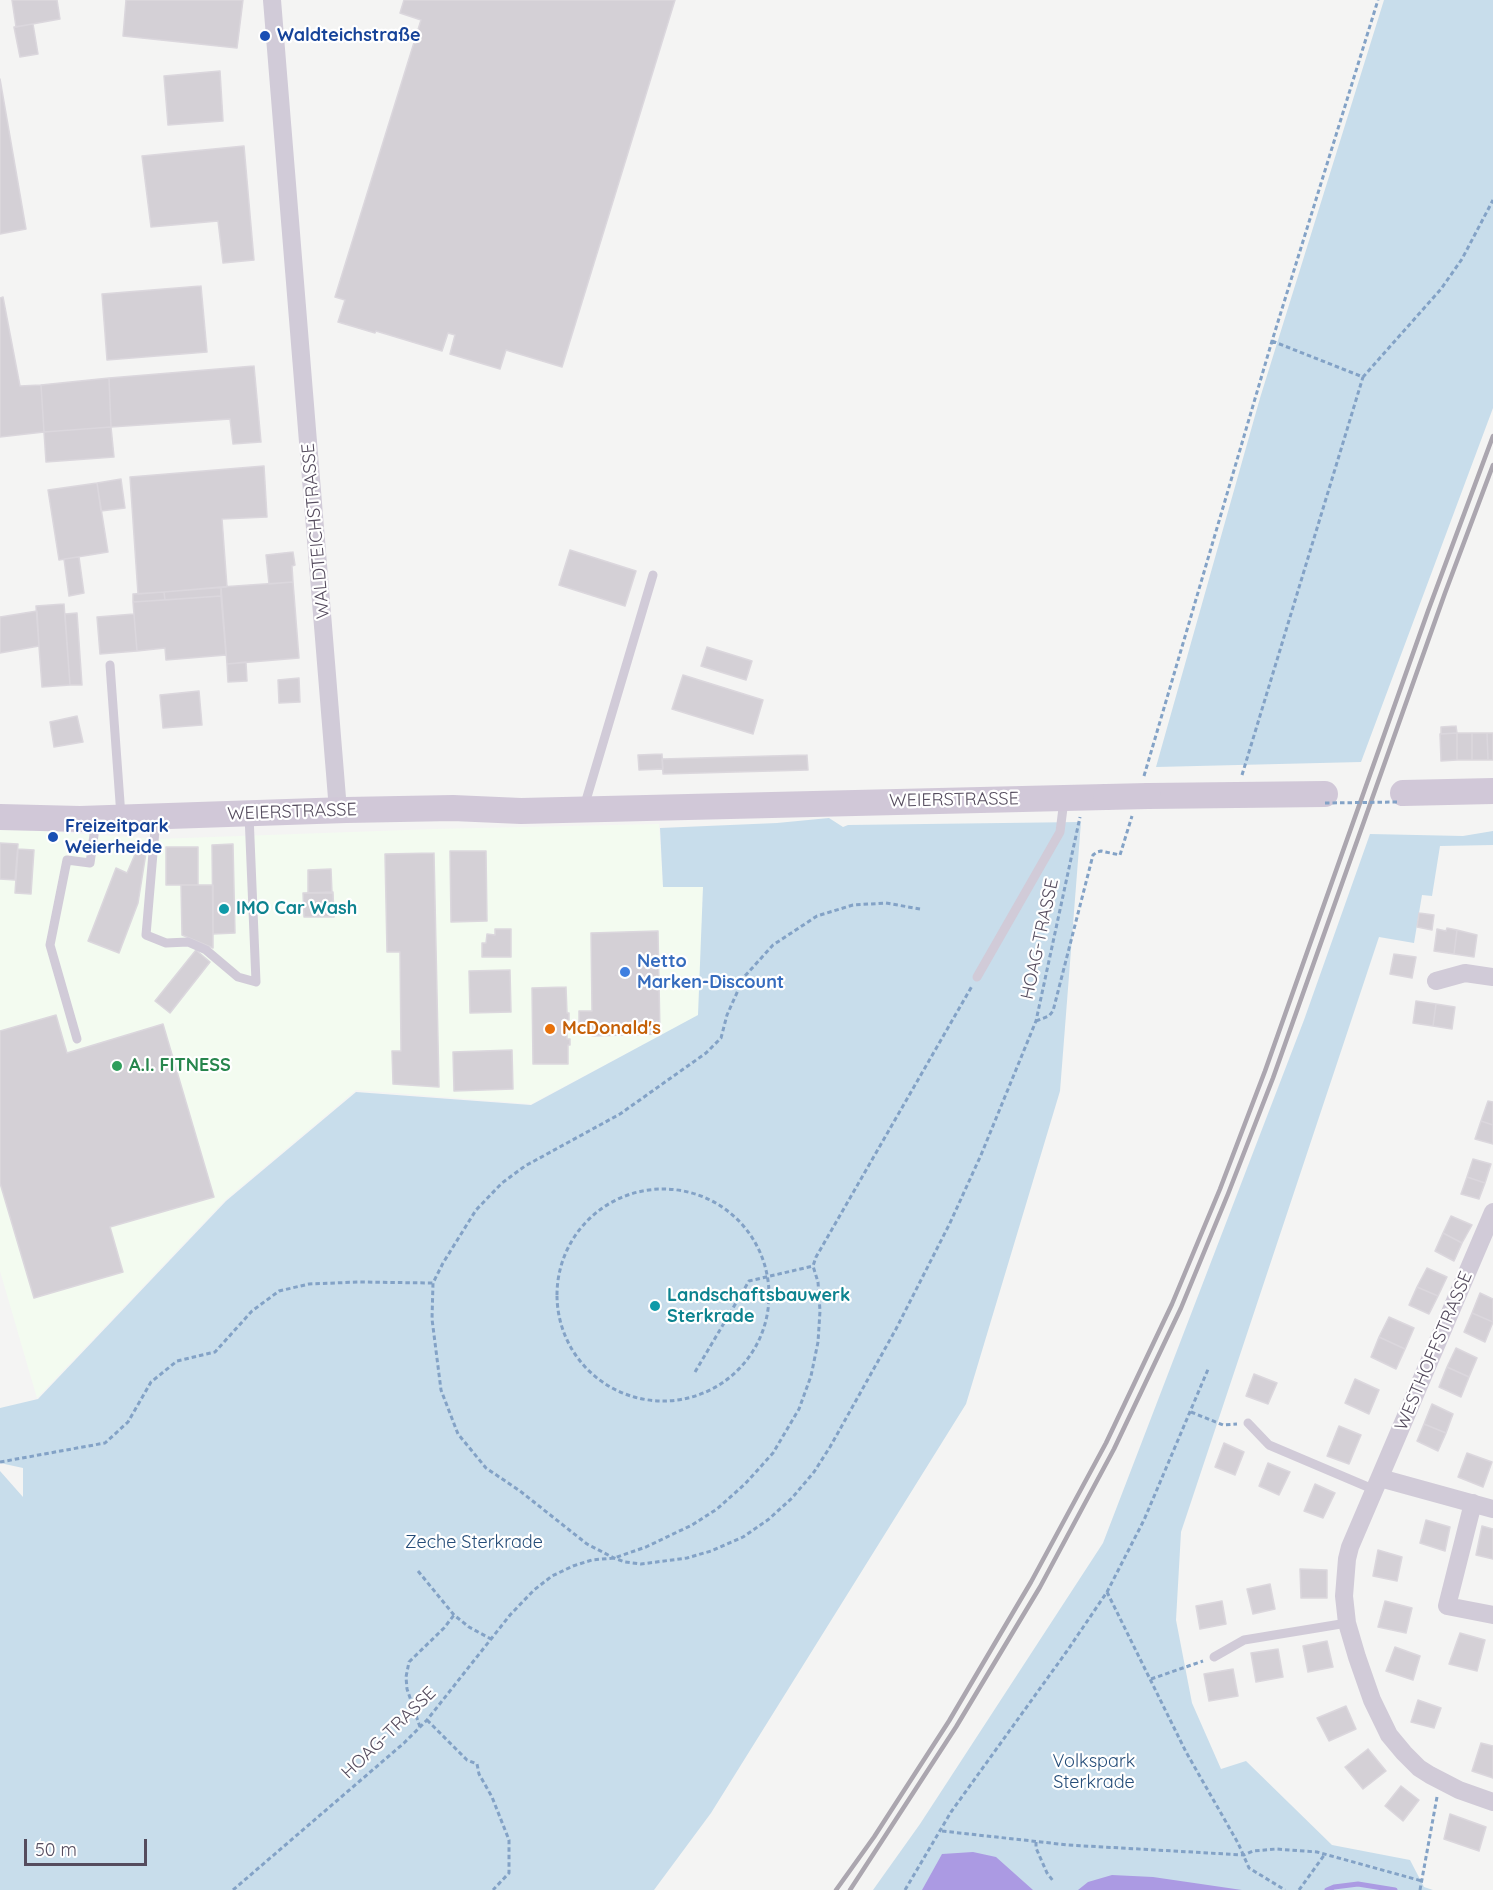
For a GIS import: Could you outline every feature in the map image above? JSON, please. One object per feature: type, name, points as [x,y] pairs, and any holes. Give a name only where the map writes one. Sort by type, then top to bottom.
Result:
[{"type":"main road","points":[[1401,797],[1493,791]]},
{"type":"main road","name":"WEIERSTRASSE","points":[[0,817],[109,819],[338,810],[453,808],[521,811],[1085,797],[1236,795],[1325,798]]},
{"type":"street","name":"WALDTEICHSTRASSE","points":[[273,0],[338,810]]},
{"type":"street","points":[[1436,981],[1465,973],[1493,977]]},
{"type":"street","name":"WESTHOFFSTRASSE","points":[[1493,1212],[1487,1244],[1350,1547],[1344,1596],[1347,1623],[1372,1700],[1389,1735],[1419,1768],[1440,1781],[1493,1802]]},
{"type":"street","points":[[1377,1484],[1493,1509]]},
{"type":"street","points":[[1473,1503],[1447,1606],[1493,1616]]},
{"type":"lane","points":[[584,809],[653,575]]},
{"type":"lane","points":[[77,1039],[50,945],[67,860],[90,863],[109,819],[110,665]]},
{"type":"lane","points":[[977,977],[1059,832],[1085,797]]},
{"type":"lane","points":[[156,818],[146,935],[166,943],[188,942],[206,950],[238,977],[256,982],[249,813]]},
{"type":"lane","points":[[1248,1423],[1269,1445],[1377,1484]]},
{"type":"lane","points":[[1214,1657],[1244,1640],[1347,1623]]},
{"type":"path","points":[[1141,797],[1272,341],[1378,0]]},
{"type":"path","points":[[1236,795],[1363,377],[1441,290],[1462,259],[1493,200]]},
{"type":"path","points":[[1272,341],[1363,377]]},
{"type":"path","name":"HOAG-TRASSE","points":[[1036,1021],[1085,797]]},
{"type":"path","name":"HOAG-TRASSE","points":[[1036,1021],[1049,1016],[1053,1011],[1093,855],[1101,851],[1120,855],[1141,797]]},
{"type":"path","points":[[1325,798],[1401,797]]},
{"type":"path","points":[[920,909],[886,903],[853,905],[817,916],[773,945],[744,977],[721,1038],[706,1053],[620,1114],[525,1167],[502,1183],[476,1210],[433,1283],[432,1319],[441,1390],[458,1434],[486,1468],[520,1491],[587,1544],[625,1563],[661,1563],[711,1551],[743,1537],[769,1519],[792,1498],[814,1472],[850,1414],[950,1223],[981,1155],[1036,1021]]},
{"type":"path","points":[[614,1558],[672,1536],[717,1509],[745,1484],[785,1436],[811,1376],[819,1342],[818,1282],[813,1266],[821,1246],[977,977]]},
{"type":"path","points":[[684,1188],[717,1202],[740,1219],[759,1246],[768,1276],[768,1309],[762,1333],[752,1355],[736,1375],[711,1392],[685,1400],[654,1402],[598,1378],[577,1358],[563,1334],[556,1314],[555,1283],[559,1261],[571,1238],[593,1214],[624,1197],[651,1190],[684,1188]]},
{"type":"path","points":[[695,1372],[749,1281],[813,1266]]},
{"type":"path","points":[[0,1462],[105,1443],[128,1422],[151,1382],[177,1360],[215,1352],[252,1311],[279,1291],[309,1284],[433,1283]]},
{"type":"path","points":[[905,1890],[942,1831],[951,1812],[1107,1593],[1144,1520],[1209,1367]]},
{"type":"path","points":[[1191,1412],[1224,1425],[1248,1423]]},
{"type":"path","name":"HOAG-TRASSE","points":[[234,1890],[428,1720],[490,1639],[534,1590],[552,1576],[573,1566],[592,1560],[614,1558]]},
{"type":"path","points":[[418,1571],[454,1615],[490,1639]]},
{"type":"path","points":[[1107,1593],[1186,1752],[1244,1855],[1249,1868],[1285,1890]]},
{"type":"path","points":[[420,1727],[407,1689],[406,1677],[409,1662],[454,1615]]},
{"type":"path","points":[[1151,1679],[1214,1657]]},
{"type":"path","points":[[428,1720],[467,1761],[477,1764],[479,1774],[492,1797],[509,1840],[509,1873],[493,1890]]},
{"type":"path","points":[[1420,1890],[1440,1781]]},
{"type":"path","points":[[942,1831],[1036,1842],[1244,1855],[1253,1851],[1276,1849],[1325,1854],[1422,1881]]},
{"type":"path","points":[[1036,1842],[1036,1848],[1047,1873],[1054,1882]]},
{"type":"path","points":[[1299,1890],[1325,1854]]},
{"type":"shaded area","points":[[659,824],[663,887],[703,887],[699,1015],[531,1104],[356,1090],[225,1200],[37,1398],[0,1271],[0,828],[157,839]]},
{"type":"shaded area","points":[[973,1852],[996,1857],[1033,1890],[922,1890],[942,1854]]},
{"type":"shaded area","points":[[1112,1875],[1153,1877],[1242,1890],[1078,1890],[1088,1882]]},
{"type":"green space","points":[[1384,0],[1493,0],[1493,408],[1361,762],[1156,767],[1260,398]]},
{"type":"green space","name":"Zeche Sterkrade","points":[[829,818],[843,827],[848,825],[1081,822],[1060,1091],[966,1404],[711,1813],[654,1890],[0,1890],[0,1471],[23,1497],[23,1468],[0,1463],[0,1408],[38,1399],[226,1201],[356,1092],[531,1105],[698,1015],[703,887],[663,887],[660,828],[777,823]]},
{"type":"green space","name":"Volkspark Sterkrade","points":[[1493,831],[1493,845],[1440,846],[1432,896],[1422,895],[1414,943],[1379,937],[1181,1532],[1176,1620],[1192,1703],[1221,1769],[1246,1761],[1332,1845],[1410,1860],[1424,1887],[1433,1890],[873,1890],[920,1824],[1103,1543],[1304,1020],[1370,834],[1463,836]]},
{"type":"building","points":[[12,0],[57,0],[60,19],[16,27]]},
{"type":"building","points":[[126,0],[243,0],[237,48],[123,36]]},
{"type":"building","points":[[404,0],[675,0],[562,367],[506,350],[500,369],[450,354],[455,335],[448,333],[442,351],[338,322],[345,300],[335,297],[421,20],[400,13]]},
{"type":"building","points":[[33,24],[38,54],[20,57],[14,27]]},
{"type":"building","points":[[220,71],[223,121],[168,125],[164,76]]},
{"type":"building","points":[[0,79],[26,229],[0,234]]},
{"type":"building","points":[[244,146],[254,260],[223,263],[218,221],[151,227],[142,156]]},
{"type":"building","points":[[201,286],[207,352],[107,360],[102,294]]},
{"type":"building","points":[[3,297],[20,386],[41,385],[44,432],[0,437],[0,298]]},
{"type":"building","points":[[254,366],[261,442],[233,444],[230,419],[111,427],[109,378]]},
{"type":"building","points":[[109,378],[111,427],[44,432],[41,385]]},
{"type":"building","points":[[111,427],[114,457],[46,462],[44,432]]},
{"type":"building","points":[[264,466],[267,517],[222,519],[227,587],[138,594],[130,477]]},
{"type":"building","points":[[121,479],[125,508],[101,511],[97,483]]},
{"type":"building","points":[[97,483],[108,552],[59,560],[48,490]]},
{"type":"building","points":[[570,550],[636,571],[625,606],[559,585]]},
{"type":"building","points":[[293,552],[295,565],[292,566],[293,582],[269,584],[266,555]]},
{"type":"building","points":[[79,557],[84,593],[69,596],[64,559]]},
{"type":"building","points":[[293,582],[299,658],[227,664],[221,587]]},
{"type":"building","points":[[221,587],[221,596],[165,600],[164,592]]},
{"type":"building","points":[[164,592],[165,600],[133,602],[133,594]]},
{"type":"building","points":[[221,596],[226,655],[166,660],[165,648],[137,651],[133,602]]},
{"type":"building","points":[[64,604],[70,685],[42,687],[36,606]]},
{"type":"building","points":[[37,611],[39,646],[0,653],[0,617]]},
{"type":"building","points":[[77,613],[82,685],[70,685],[65,614]]},
{"type":"building","points":[[134,614],[137,651],[100,654],[97,617]]},
{"type":"building","points":[[707,647],[752,661],[746,680],[701,666]]},
{"type":"building","points":[[246,662],[247,681],[228,682],[227,664]]},
{"type":"building","points":[[683,675],[763,700],[753,734],[672,709]]},
{"type":"building","points":[[299,678],[300,702],[279,703],[278,680]]},
{"type":"building","points":[[199,691],[202,725],[163,728],[160,695]]},
{"type":"building","points":[[77,716],[83,742],[54,747],[50,722]]},
{"type":"building","points":[[1456,726],[1457,733],[1441,734],[1441,727]]},
{"type":"building","points":[[1457,733],[1457,760],[1441,761],[1440,734]]},
{"type":"building","points":[[1457,733],[1472,733],[1472,760],[1457,760]]},
{"type":"building","points":[[1472,733],[1487,733],[1488,760],[1472,760]]},
{"type":"building","points":[[1487,733],[1493,733],[1493,760],[1488,760]]},
{"type":"building","points":[[662,754],[663,769],[639,770],[638,755]]},
{"type":"building","points":[[807,755],[808,770],[663,774],[662,759]]},
{"type":"building","points":[[0,843],[18,844],[15,880],[0,879]]},
{"type":"building","name":"IMO Car Wash","points":[[233,844],[235,933],[213,934],[212,845]]},
{"type":"building","points":[[166,847],[198,847],[198,885],[166,885]]},
{"type":"building","points":[[18,849],[34,850],[31,894],[15,893]]},
{"type":"building","points":[[450,851],[486,851],[487,921],[451,922]]},
{"type":"building","points":[[136,852],[146,853],[138,903],[119,953],[88,941],[116,868],[127,873]]},
{"type":"building","points":[[434,853],[439,1087],[393,1084],[392,1051],[401,1051],[400,952],[387,952],[385,854]]},
{"type":"building","points":[[331,869],[332,893],[308,893],[308,870]]},
{"type":"building","points":[[181,885],[213,885],[213,948],[182,935]]},
{"type":"building","points":[[333,892],[334,917],[304,917],[303,893]]},
{"type":"building","points":[[1419,913],[1434,915],[1432,930],[1417,927]]},
{"type":"building","points":[[1447,928],[1457,930],[1454,954],[1434,951],[1437,929],[1446,931]]},
{"type":"building","points":[[495,929],[511,929],[511,957],[482,957],[482,943],[486,943],[487,934],[495,935]]},
{"type":"building","points":[[1457,930],[1477,935],[1474,957],[1454,954]]},
{"type":"building","name":"Netto Marken-Discount","points":[[658,931],[660,1034],[592,1036],[592,1027],[579,1028],[579,1011],[592,1011],[591,933]]},
{"type":"building","points":[[196,950],[210,962],[170,1013],[155,1001]]},
{"type":"building","points":[[1394,954],[1416,957],[1412,978],[1390,974]]},
{"type":"building","points":[[510,970],[511,1012],[470,1013],[469,971]]},
{"type":"building","name":"McDonald's","points":[[566,987],[567,1013],[569,1013],[567,1039],[570,1039],[568,1064],[533,1064],[532,988]]},
{"type":"building","points":[[1416,1001],[1436,1004],[1433,1026],[1413,1023]]},
{"type":"building","points":[[1436,1004],[1455,1007],[1452,1029],[1433,1026]]},
{"type":"building","points":[[56,1015],[67,1053],[163,1024],[214,1197],[110,1227],[123,1272],[34,1298],[0,1183],[0,1031]]},
{"type":"building","points":[[512,1050],[513,1089],[454,1091],[453,1052]]},
{"type":"building","points":[[1488,1101],[1493,1102],[1493,1125],[1481,1121]]},
{"type":"building","points":[[1481,1121],[1493,1125],[1493,1144],[1475,1139]]},
{"type":"building","points":[[1473,1159],[1491,1164],[1485,1183],[1467,1177]]},
{"type":"building","points":[[1467,1177],[1485,1183],[1479,1199],[1461,1194]]},
{"type":"building","points":[[1451,1216],[1472,1225],[1462,1243],[1443,1233]]},
{"type":"building","points":[[1443,1233],[1462,1243],[1454,1261],[1435,1251]]},
{"type":"building","points":[[1427,1268],[1447,1277],[1438,1296],[1417,1287]]},
{"type":"building","points":[[1417,1287],[1438,1296],[1429,1314],[1409,1305]]},
{"type":"building","points":[[1480,1293],[1493,1299],[1493,1322],[1472,1313]]},
{"type":"building","points":[[1472,1313],[1493,1322],[1485,1342],[1464,1332]]},
{"type":"building","points":[[1389,1317],[1414,1328],[1405,1349],[1379,1337]]},
{"type":"building","points":[[1379,1337],[1405,1349],[1396,1369],[1371,1357]]},
{"type":"building","points":[[1456,1348],[1477,1358],[1469,1377],[1447,1367]]},
{"type":"building","points":[[1447,1367],[1469,1377],[1461,1397],[1439,1387]]},
{"type":"building","points":[[1254,1374],[1277,1383],[1268,1404],[1246,1396]]},
{"type":"building","points":[[1355,1379],[1379,1390],[1369,1414],[1345,1403]]},
{"type":"building","points":[[1432,1404],[1453,1414],[1446,1433],[1424,1424]]},
{"type":"building","points":[[1424,1424],[1446,1433],[1438,1451],[1417,1441]]},
{"type":"building","points":[[1339,1426],[1361,1435],[1349,1464],[1327,1456]]},
{"type":"building","points":[[1224,1443],[1244,1452],[1235,1475],[1215,1467]]},
{"type":"building","points":[[1467,1453],[1492,1462],[1483,1487],[1458,1477]]},
{"type":"building","points":[[1268,1463],[1290,1472],[1279,1495],[1259,1486]]},
{"type":"building","points":[[1315,1484],[1335,1493],[1323,1518],[1304,1511]]},
{"type":"building","points":[[1426,1520],[1450,1527],[1445,1551],[1420,1543]]},
{"type":"building","points":[[1482,1526],[1493,1529],[1493,1559],[1476,1555]]},
{"type":"building","points":[[1378,1550],[1402,1557],[1397,1581],[1373,1576]]},
{"type":"building","points":[[1300,1569],[1327,1570],[1327,1598],[1301,1598]]},
{"type":"building","points":[[1270,1584],[1275,1609],[1253,1614],[1247,1589]]},
{"type":"building","points":[[1222,1601],[1226,1624],[1200,1629],[1196,1606]]},
{"type":"building","points":[[1385,1601],[1412,1608],[1406,1633],[1378,1627]]},
{"type":"building","points":[[1460,1633],[1485,1640],[1477,1671],[1449,1664]]},
{"type":"building","points":[[1327,1641],[1333,1667],[1308,1672],[1303,1646]]},
{"type":"building","points":[[1395,1647],[1420,1656],[1413,1680],[1386,1671]]},
{"type":"building","points":[[1278,1649],[1283,1677],[1256,1682],[1251,1653]]},
{"type":"building","points":[[1233,1669],[1238,1696],[1209,1701],[1204,1674]]},
{"type":"building","points":[[1418,1700],[1441,1708],[1434,1728],[1411,1722]]},
{"type":"building","points":[[1346,1706],[1356,1729],[1329,1741],[1317,1718]]},
{"type":"building","points":[[1481,1743],[1493,1746],[1493,1778],[1472,1771]]},
{"type":"building","points":[[1368,1749],[1386,1771],[1363,1789],[1345,1767]]},
{"type":"building","points":[[1401,1786],[1419,1800],[1403,1821],[1385,1806]]},
{"type":"building","points":[[1450,1814],[1486,1827],[1479,1851],[1444,1839]]},
{"type":"waterway","points":[[1327,1890],[1358,1884],[1395,1890]]},
{"type":"railway","points":[[836,1890],[874,1837],[949,1721],[1031,1582],[1106,1443],[1172,1304],[1220,1189],[1265,1071],[1428,611],[1493,436]]},
{"type":"railway","points":[[850,1890],[956,1727],[1040,1587],[1114,1449],[1181,1308],[1273,1078],[1445,593],[1493,465]]},
{"type":"place","name":"Waldteichstraße","points":[[265,36]]},
{"type":"place","name":"Freizeitpark Weierheide","points":[[53,837]]},
{"type":"place","name":"IMO Car Wash","points":[[224,909]]},
{"type":"place","name":"Netto Marken-Discount","points":[[625,972]]},
{"type":"place","name":"McDonald's","points":[[550,1029]]},
{"type":"place","name":"A.I. FITNESS","points":[[117,1066]]},
{"type":"place","name":"Landschaftsbauwerk Sterkrade","points":[[655,1306]]}]
